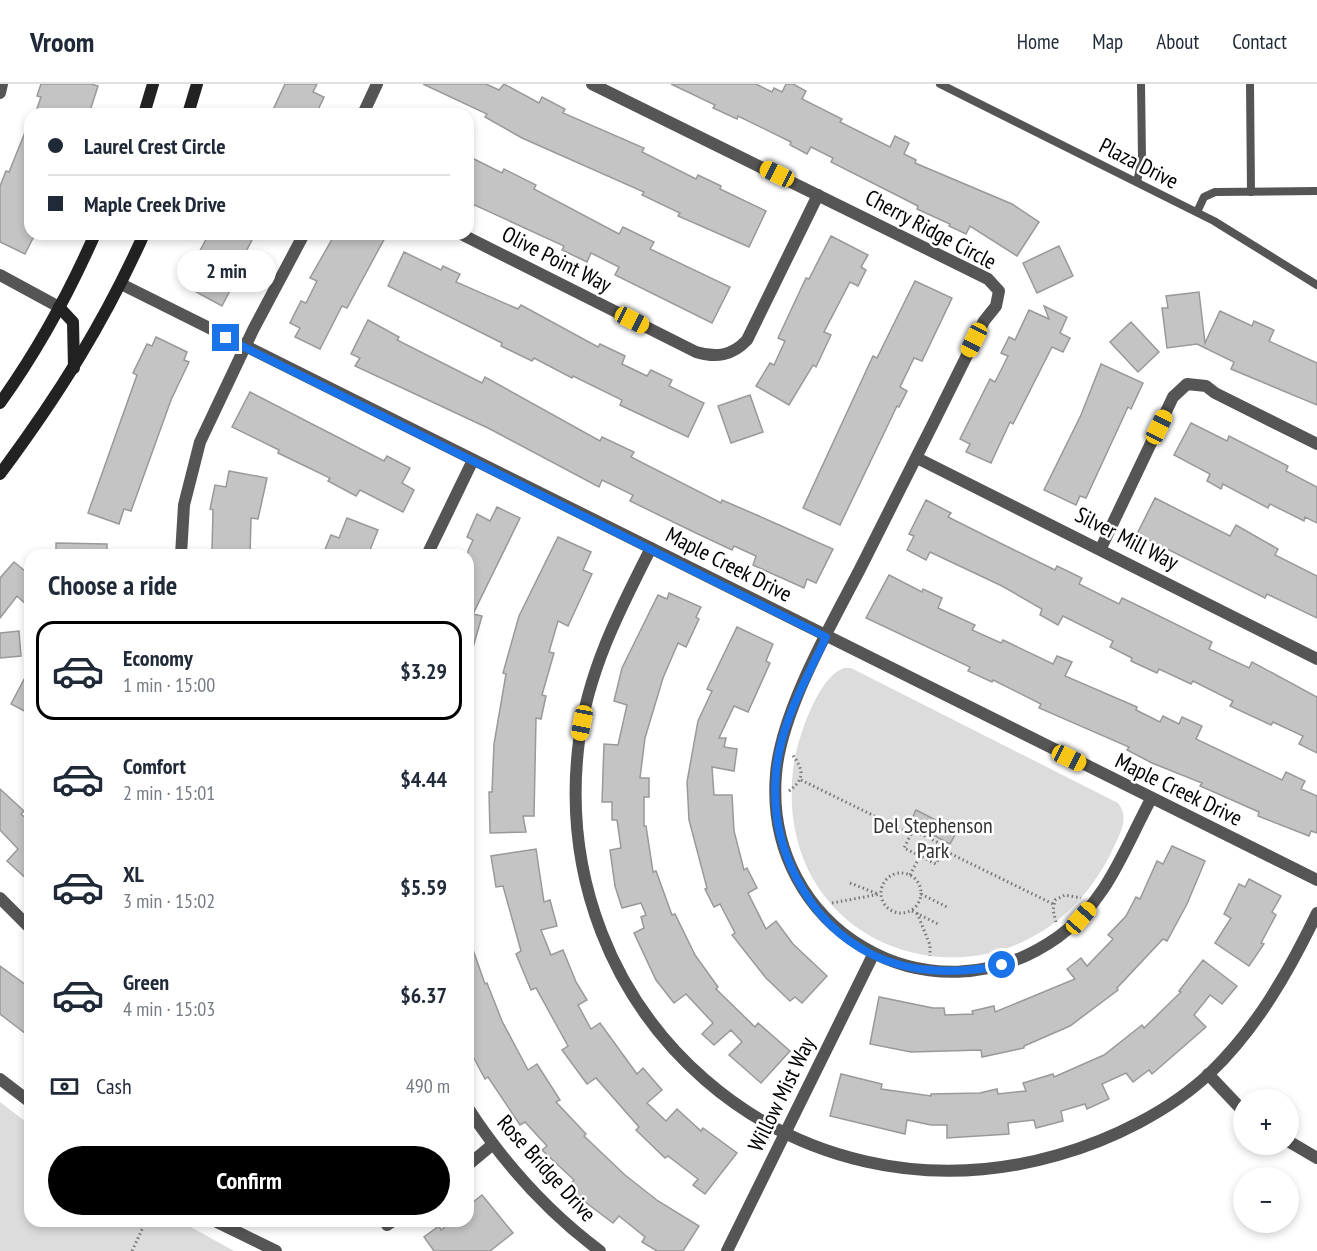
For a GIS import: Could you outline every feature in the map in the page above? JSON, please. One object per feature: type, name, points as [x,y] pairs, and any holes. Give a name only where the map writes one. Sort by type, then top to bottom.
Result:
[{"type":"main road","points":[[146,108],[153,84]]},
{"type":"main road","points":[[190,108],[197,84]]},
{"type":"main road","points":[[0,403],[19,376],[59,307],[92,240]]},
{"type":"main road","points":[[0,474],[74,369],[121,284],[141,240]]},
{"type":"main road","points":[[59,307],[73,322],[74,369]]},
{"type":"street","points":[[0,93],[2,84]]},
{"type":"street","points":[[366,108],[377,84]]},
{"type":"street","name":"Cherry Ridge Circle","points":[[592,84],[988,279],[999,291],[996,306],[984,321],[826,637],[789,717],[781,744],[775,799],[777,825],[794,875],[816,907],[838,929],[873,955]]},
{"type":"street","name":"Olive Point Way","points":[[473,240],[696,352],[721,355],[739,349],[747,340],[818,195]]},
{"type":"street","points":[[181,549],[184,505],[193,462],[213,413],[245,347],[301,240]]},
{"type":"street","points":[[0,275],[59,307]]},
{"type":"street","name":"Maple Creek Drive","points":[[121,284],[1317,880]]},
{"type":"street","points":[[1101,548],[1173,397],[1187,384],[1206,386],[1215,393],[1317,444]]},
{"type":"street","name":"Silver Mill Way","points":[[917,458],[1101,548],[1317,659]]},
{"type":"street","points":[[430,549],[473,460]]},
{"type":"street","points":[[651,548],[604,644],[585,708],[576,771],[577,841],[601,934],[633,995],[675,1050],[726,1097],[758,1120],[786,1134],[855,1159],[890,1167],[961,1171],[1002,1167],[1077,1149],[1115,1134],[1180,1096],[1208,1074],[1259,1017],[1293,961],[1317,913]]},
{"type":"street","points":[[873,955],[930,970],[974,971],[1002,965],[1023,957],[1061,935],[1095,901],[1123,859],[1151,799]]},
{"type":"street","points":[[0,898],[24,922]]},
{"type":"street","name":"Willow Mist Way","points":[[727,1251],[873,955]]},
{"type":"street","points":[[1208,1074],[1233,1100]]},
{"type":"street","points":[[0,1079],[24,1097]]},
{"type":"street","name":"Rose Bridge Drive","points":[[474,1117],[492,1145],[548,1206],[579,1236],[600,1251]]},
{"type":"street","points":[[474,1160],[492,1145]]},
{"type":"street","points":[[1299,1147],[1317,1158]]},
{"type":"street","points":[[227,1227],[276,1251]]},
{"type":"lane","name":"Plaza Drive","points":[[940,84],[1197,212],[1317,285]]},
{"type":"lane","points":[[1137,182],[1142,158],[1141,84]]},
{"type":"lane","points":[[1250,84],[1251,192]]},
{"type":"lane","points":[[1197,212],[1204,197],[1215,192],[1317,191]]},
{"type":"path","points":[[781,744],[800,764],[801,780]]},
{"type":"path","points":[[775,799],[801,780]]},
{"type":"path","points":[[801,780],[911,834]]},
{"type":"path","points":[[913,830],[945,846],[936,864],[904,848],[911,834],[913,830]]},
{"type":"path","points":[[943,850],[1053,904]]},
{"type":"path","points":[[910,875],[920,856]]},
{"type":"path","points":[[898,873],[910,875],[918,883],[921,894],[917,906],[905,914],[891,912],[885,907],[880,894],[887,878],[898,873]]},
{"type":"path","points":[[850,882],[880,894]]},
{"type":"path","points":[[816,907],[880,894]]},
{"type":"path","points":[[921,894],[949,908]]},
{"type":"path","points":[[1061,935],[1054,916],[1053,904],[1058,898],[1065,895],[1095,901]]},
{"type":"path","points":[[912,911],[940,925]]},
{"type":"path","points":[[917,913],[930,945],[930,970]]},
{"type":"path","points":[[132,1251],[143,1227]]},
{"type":"green space","name":"Del Stephenson Park","points":[[844,668],[851,668],[1118,803],[1123,815],[1120,834],[1111,853],[1071,908],[1021,943],[966,957],[911,952],[861,930],[821,891],[797,838],[793,770],[803,728],[817,697],[834,674]]},
{"type":"green space","points":[[0,1102],[24,1120],[24,1227],[191,1227],[234,1251],[0,1251]]},
{"type":"building","points":[[41,84],[98,86],[91,108],[37,108],[41,97],[37,96]]},
{"type":"building","points":[[285,84],[317,84],[313,92],[324,97],[319,108],[274,108]]},
{"type":"building","points":[[423,84],[486,84],[499,90],[504,84],[539,103],[542,97],[565,109],[563,113],[644,148],[642,152],[696,179],[698,175],[721,186],[720,189],[766,211],[749,247],[678,216],[680,213],[642,195],[644,192],[522,138],[485,117],[487,114]]},
{"type":"building","points":[[671,84],[756,84],[772,92],[774,88],[782,92],[786,84],[793,84],[806,91],[802,99],[842,119],[840,122],[890,147],[895,136],[909,143],[904,154],[916,160],[915,163],[1012,204],[1039,222],[1017,256],[970,226],[966,234],[949,226],[950,224],[917,209],[918,206],[831,162],[833,158],[811,147],[807,154],[790,145],[791,142],[738,116],[737,119],[713,108],[715,105]]},
{"type":"building","points":[[24,135],[24,240],[32,240],[25,254],[0,242],[0,186],[6,171],[9,172]]},
{"type":"building","points":[[474,159],[502,173],[504,169],[536,185],[534,189],[619,234],[623,227],[654,242],[650,249],[730,287],[712,323],[615,275],[619,267],[591,253],[587,262],[562,250],[564,246],[474,205]]},
{"type":"building","points":[[831,236],[868,255],[861,267],[866,270],[858,286],[850,282],[824,332],[831,335],[816,367],[813,365],[789,405],[756,386],[770,363],[774,365],[785,341],[778,338],[806,278],[809,279]]},
{"type":"building","points":[[206,240],[252,240],[233,277],[236,279],[222,306],[185,286],[191,275],[182,270],[190,255],[196,258]]},
{"type":"building","points":[[332,240],[384,240],[347,308],[342,306],[320,349],[295,337],[300,328],[290,323],[301,301],[306,303],[317,281],[310,278]]},
{"type":"building","points":[[1059,246],[1073,276],[1037,293],[1023,263]]},
{"type":"building","points":[[404,252],[441,270],[443,266],[460,274],[456,282],[518,309],[521,305],[598,347],[600,344],[625,356],[622,364],[647,376],[651,370],[672,380],[669,386],[704,403],[688,437],[620,405],[622,400],[534,358],[532,361],[501,346],[502,343],[388,286]]},
{"type":"building","points":[[915,281],[952,298],[922,361],[914,358],[900,387],[907,391],[899,407],[897,406],[840,525],[803,508],[873,356],[877,358]]},
{"type":"building","points":[[1199,292],[1205,343],[1220,311],[1252,326],[1254,321],[1274,330],[1269,341],[1317,363],[1317,405],[1231,369],[1234,362],[1197,344],[1167,348],[1162,308],[1168,308],[1166,296]]},
{"type":"building","points":[[1044,306],[1067,317],[1060,333],[1070,338],[1063,352],[1052,347],[1013,424],[1010,422],[991,463],[966,452],[970,444],[960,439],[990,379],[995,382],[1008,356],[1001,353],[1009,337],[1015,340],[1029,310],[1049,319]]},
{"type":"building","points":[[368,320],[399,337],[397,340],[482,383],[485,377],[600,441],[602,437],[634,452],[631,457],[721,503],[722,500],[833,549],[816,583],[807,579],[804,588],[753,565],[756,556],[734,546],[732,550],[698,534],[630,501],[633,495],[602,480],[599,487],[488,428],[355,366],[360,358],[351,354]]},
{"type":"building","points":[[1131,322],[1159,352],[1138,372],[1110,342]]},
{"type":"building","points":[[156,337],[187,352],[184,360],[189,362],[171,400],[131,511],[124,509],[119,524],[88,513],[137,375],[133,373],[147,344],[152,346]]},
{"type":"building","points":[[1101,364],[1143,383],[1131,409],[1128,407],[1086,498],[1080,496],[1076,505],[1044,490],[1081,415]]},
{"type":"building","points":[[250,392],[384,461],[387,456],[410,468],[402,483],[414,490],[403,512],[360,490],[356,496],[328,481],[330,478],[278,453],[279,450],[232,427]]},
{"type":"building","points":[[750,395],[763,432],[731,443],[718,406]]},
{"type":"building","points":[[1191,423],[1227,441],[1229,436],[1288,466],[1286,471],[1317,487],[1317,523],[1305,517],[1304,521],[1270,504],[1268,508],[1223,484],[1221,489],[1207,481],[1210,474],[1174,455]]},
{"type":"building","points":[[229,471],[267,478],[258,519],[251,518],[250,549],[212,549],[213,510],[210,509],[215,485],[226,487]]},
{"type":"building","points":[[1155,498],[1230,536],[1236,525],[1278,549],[1275,555],[1317,576],[1317,618],[1267,594],[1265,598],[1137,534]]},
{"type":"building","points":[[926,500],[951,513],[948,517],[1055,570],[1057,566],[1082,578],[1079,584],[1119,604],[1122,598],[1212,642],[1209,649],[1249,668],[1252,662],[1317,697],[1317,753],[1299,744],[1303,736],[1273,722],[1271,725],[1230,706],[1233,701],[1193,681],[1191,684],[1159,669],[1157,673],[1131,661],[1132,658],[1110,647],[1113,641],[1063,616],[1058,625],[1040,615],[1042,609],[1002,586],[930,552],[926,560],[907,550],[914,536],[909,534]]},
{"type":"building","points":[[497,507],[520,518],[474,612],[474,549],[469,549],[473,540],[467,537],[477,514],[490,521]]},
{"type":"building","points":[[347,518],[378,530],[370,549],[325,549],[331,535],[339,538]]},
{"type":"building","points":[[558,537],[591,552],[583,570],[592,574],[568,626],[558,621],[549,652],[554,653],[542,695],[546,696],[541,719],[536,718],[534,816],[523,816],[526,832],[490,833],[489,792],[492,792],[494,744],[506,674],[503,673],[519,616]]},
{"type":"building","points":[[56,543],[107,544],[107,549],[56,549]]},
{"type":"building","points":[[14,562],[24,570],[24,602],[17,596],[0,618],[0,578]]},
{"type":"building","points":[[889,575],[922,592],[923,589],[942,598],[938,608],[975,625],[972,630],[1001,643],[1003,640],[1053,664],[1057,656],[1072,662],[1065,676],[1137,707],[1136,710],[1160,722],[1163,716],[1179,724],[1182,717],[1202,726],[1196,739],[1282,780],[1286,772],[1305,781],[1301,789],[1317,796],[1317,833],[1311,831],[1309,836],[1258,816],[1259,812],[1200,786],[1202,783],[1152,763],[1127,750],[1129,747],[1039,708],[1041,704],[993,680],[992,682],[968,671],[970,667],[866,618]]},
{"type":"building","points":[[669,593],[701,607],[696,617],[699,619],[686,647],[678,643],[663,678],[645,738],[640,778],[649,778],[649,797],[644,797],[644,826],[646,826],[653,872],[656,871],[672,915],[675,914],[695,955],[718,987],[716,989],[755,1027],[758,1023],[790,1051],[761,1083],[729,1055],[742,1042],[731,1030],[714,1045],[702,1034],[713,1023],[686,994],[674,1003],[656,980],[634,933],[644,928],[641,917],[646,915],[641,903],[622,908],[615,886],[610,850],[621,848],[617,820],[612,820],[612,802],[602,802],[604,744],[618,745],[627,705],[614,701],[622,668],[658,595],[667,599]]},
{"type":"building","points":[[474,614],[482,616],[474,644]]},
{"type":"building","points":[[737,627],[773,644],[766,661],[770,663],[748,712],[734,706],[719,738],[726,738],[724,747],[737,749],[734,771],[712,767],[714,795],[732,795],[734,831],[744,870],[747,868],[757,888],[748,893],[766,929],[776,921],[793,944],[827,976],[802,1003],[795,997],[790,1001],[766,978],[732,935],[735,933],[720,904],[714,907],[705,889],[707,888],[689,820],[687,782],[698,721],[712,691],[707,689]]},
{"type":"building","points":[[19,631],[21,656],[0,658],[0,633]]},
{"type":"building","points":[[24,679],[24,711],[11,704]]},
{"type":"building","points":[[0,789],[24,811],[21,814],[24,817],[24,877],[7,861],[18,849],[0,830]]},
{"type":"building","points":[[916,810],[957,831],[950,844],[910,823]]},
{"type":"building","points":[[1172,846],[1205,861],[1187,904],[1167,941],[1163,939],[1117,988],[1118,990],[1070,1026],[1024,1046],[1024,1048],[982,1057],[981,1050],[911,1052],[870,1044],[879,997],[933,1008],[944,1008],[945,1015],[973,1014],[972,1011],[994,1006],[995,1012],[1075,979],[1067,969],[1081,958],[1087,966],[1113,939],[1108,935],[1126,916],[1136,897],[1140,899],[1157,861],[1163,864]]},
{"type":"building","points":[[536,849],[544,902],[550,900],[557,926],[541,930],[551,955],[563,950],[576,982],[587,1000],[578,1005],[591,1029],[600,1023],[637,1074],[643,1068],[662,1090],[647,1103],[666,1121],[677,1109],[701,1131],[703,1128],[737,1153],[705,1194],[693,1185],[698,1179],[668,1156],[665,1158],[636,1130],[639,1127],[596,1078],[587,1084],[562,1050],[568,1046],[536,988],[531,990],[516,954],[521,951],[503,886],[496,887],[491,856]]},
{"type":"building","points":[[1249,879],[1281,896],[1272,912],[1276,915],[1261,943],[1264,944],[1249,966],[1215,943],[1231,918],[1224,914],[1239,884],[1245,887]]},
{"type":"building","points":[[474,952],[485,984],[487,983],[502,1021],[528,1070],[537,1064],[560,1100],[556,1102],[586,1134],[584,1136],[625,1175],[658,1201],[699,1226],[683,1251],[657,1251],[642,1242],[645,1237],[619,1216],[613,1223],[581,1199],[568,1187],[574,1180],[542,1150],[547,1146],[525,1122],[520,1125],[488,1077],[485,1079],[474,1058]]},
{"type":"building","points":[[1203,960],[1237,986],[1222,1004],[1210,995],[1194,1015],[1206,1027],[1152,1074],[1149,1070],[1133,1082],[1126,1073],[1102,1084],[1109,1099],[1087,1109],[1085,1104],[1061,1111],[1063,1121],[1036,1128],[1034,1120],[1008,1123],[1009,1134],[947,1138],[947,1125],[931,1125],[907,1120],[905,1134],[830,1116],[841,1074],[882,1084],[881,1089],[931,1096],[931,1094],[980,1093],[997,1089],[998,1094],[1026,1091],[1023,1083],[1053,1074],[1054,1077],[1104,1055],[1142,1025],[1144,1028],[1181,992],[1179,991]]},
{"type":"building","points":[[0,966],[24,984],[24,1032],[0,1014]]},
{"type":"building","points":[[482,1195],[513,1233],[490,1251],[434,1251],[424,1237],[438,1227],[441,1230],[445,1227],[474,1227],[474,1201]]},
{"type":"route","points":[[226,338],[826,637],[789,717],[776,772],[777,825],[794,875],[816,907],[838,929],[873,955],[899,964],[948,972],[974,971],[1002,965]]}]
